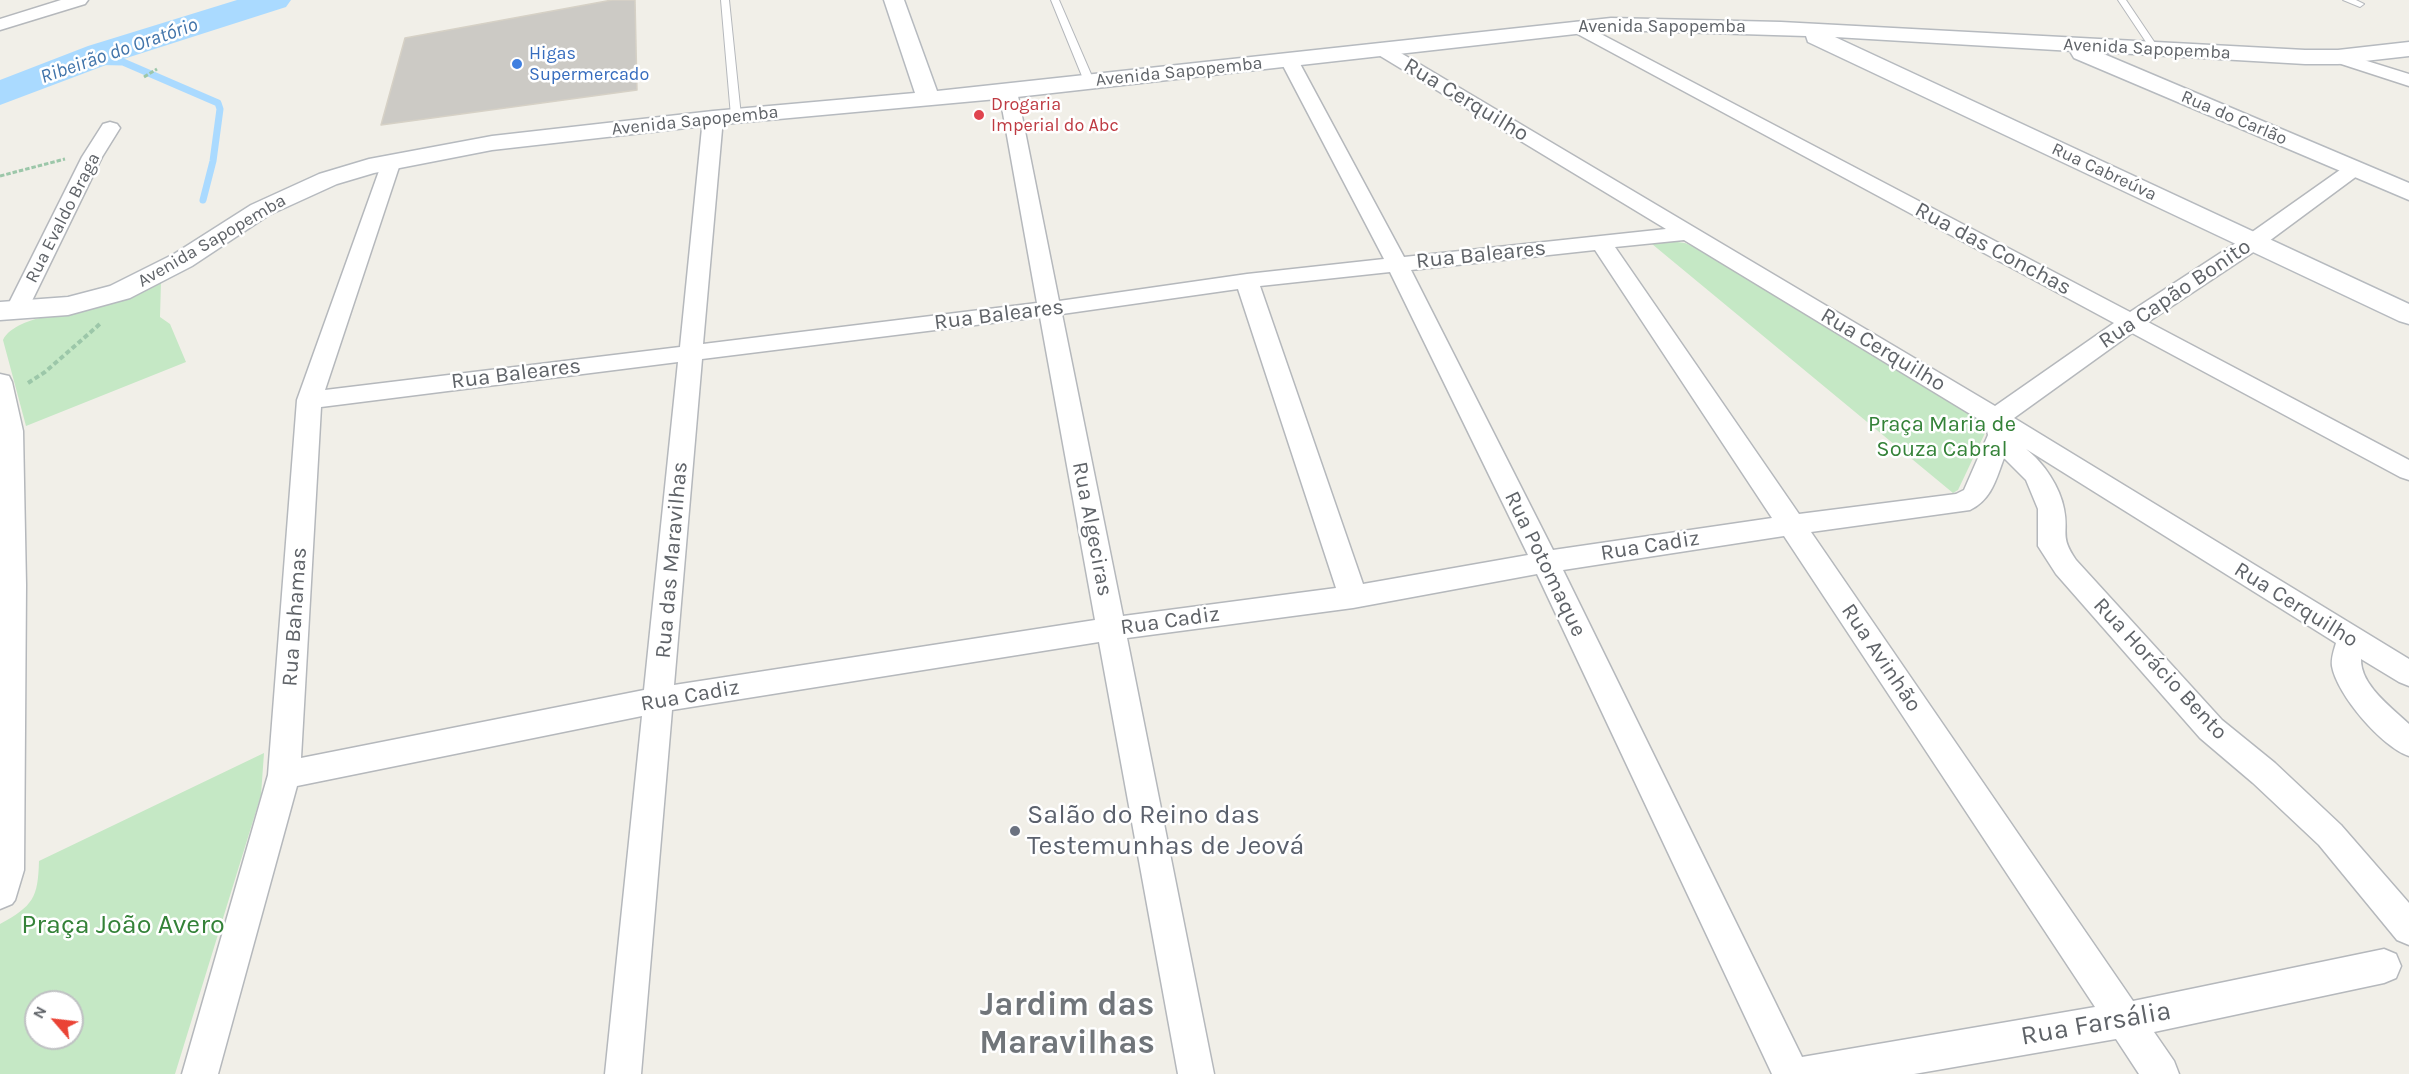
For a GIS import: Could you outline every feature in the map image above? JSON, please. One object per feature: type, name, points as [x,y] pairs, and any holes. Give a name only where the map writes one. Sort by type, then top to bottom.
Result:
[{"type":"main road","points":[[894,0],[928,98]]},
{"type":"main road","points":[[1597,5],[1611,24]]},
{"type":"main road","name":"Avenida Sapopemba","points":[[8,310],[78,304],[120,292],[183,260],[239,222],[280,200],[328,179],[391,161],[492,143],[725,117],[1008,91],[1611,24],[1800,29],[2338,57],[2404,49]]},
{"type":"main road","name":"Rua Cabreúva","points":[[1800,29],[2409,315]]},
{"type":"main road","name":"Rua do Carlão","points":[[2059,43],[2409,192]]},
{"type":"street","points":[[0,25],[79,0]]},
{"type":"street","name":"Rua das Conchas","points":[[1578,27],[2409,471]]},
{"type":"street","name":"Rua Cerquilho","points":[[1383,50],[1688,233],[1998,429],[2409,675]]},
{"type":"street","points":[[2338,57],[2409,80]]},
{"type":"street","name":"Rua Potomaque","points":[[1289,60],[1397,264],[1545,562],[1791,1074]]},
{"type":"street","name":"Rua Algeciras","points":[[1008,91],[1196,1074]]},
{"type":"street","name":"Rua das Maravilhas","points":[[623,1074],[691,353],[725,117]]},
{"type":"street","name":"Rua Evaldo Braga","points":[[8,310],[110,128]]},
{"type":"street","name":"Rua Bahamas","points":[[200,1074],[284,775],[309,399],[391,161]]},
{"type":"street","name":"Rua Capão Bonito","points":[[1998,429],[2130,323],[2253,242],[2354,169]]},
{"type":"street","name":"Rua Baleares","points":[[309,399],[1050,309],[1246,281],[1688,233]]},
{"type":"street","name":"Rua Avinhão","points":[[1601,242],[2161,1074]]},
{"type":"street","points":[[1246,281],[1353,597]]},
{"type":"street","points":[[0,893],[7,870],[6,588],[10,431],[3,403]]},
{"type":"street","name":"Rua Cadiz","points":[[284,775],[658,700],[1111,629],[1353,597],[1545,562],[1791,525],[1961,503],[1973,497],[1978,490],[1998,429]]},
{"type":"street","name":"Rua Horácio Bento","points":[[1998,429],[2037,476],[2051,509],[2052,546],[2066,567],[2211,729],[2264,773],[2330,835],[2409,929]]},
{"type":"street","points":[[2351,640],[2346,666],[2352,678],[2366,700],[2409,743]]},
{"type":"street","name":"Rua Farsália","points":[[1806,1074],[2125,1020],[2384,966]]},
{"type":"lane","points":[[725,0],[725,117]]},
{"type":"lane","points":[[1055,0],[1089,81]]},
{"type":"lane","points":[[2122,0],[2155,49]]},
{"type":"lane","points":[[2347,0],[2360,4]]},
{"type":"path","points":[[144,77],[157,69]]},
{"type":"path","points":[[0,176],[70,157],[92,157]]},
{"type":"path","points":[[3,403],[92,333],[119,303],[120,292]]},
{"type":"green space","name":"Praça Maria de Souza Cabral","points":[[1670,241],[1685,243],[1699,249],[1978,418],[1985,433],[1958,490],[1953,493],[1652,244]]},
{"type":"green space","points":[[161,282],[160,317],[170,324],[186,362],[26,426],[3,340],[10,331],[36,319],[117,302]]},
{"type":"green space","name":"Praça João Avero","points":[[264,753],[261,795],[175,1074],[0,1074],[0,924],[27,906],[32,900],[37,884],[39,861]]},
{"type":"building","name":"Higas Supermercado","points":[[612,0],[635,0],[637,90],[381,125],[405,38]]},
{"type":"waterway","name":"Ribeirão do Oratório","points":[[0,94],[101,54],[274,0]]},
{"type":"waterway","points":[[80,61],[123,62],[218,103],[220,109],[213,161],[203,200]]},
{"type":"place","name":"Higas Supermercado","points":[[517,64]]},
{"type":"place","name":"Drogaria Imperial do Abc","points":[[979,115]]},
{"type":"place","name":"Salão do Reino das Testemunhas de Jeová","points":[[1015,831]]},
{"type":"district","name":"Jardim das Maravilhas","points":[[1067,1025]]}]
